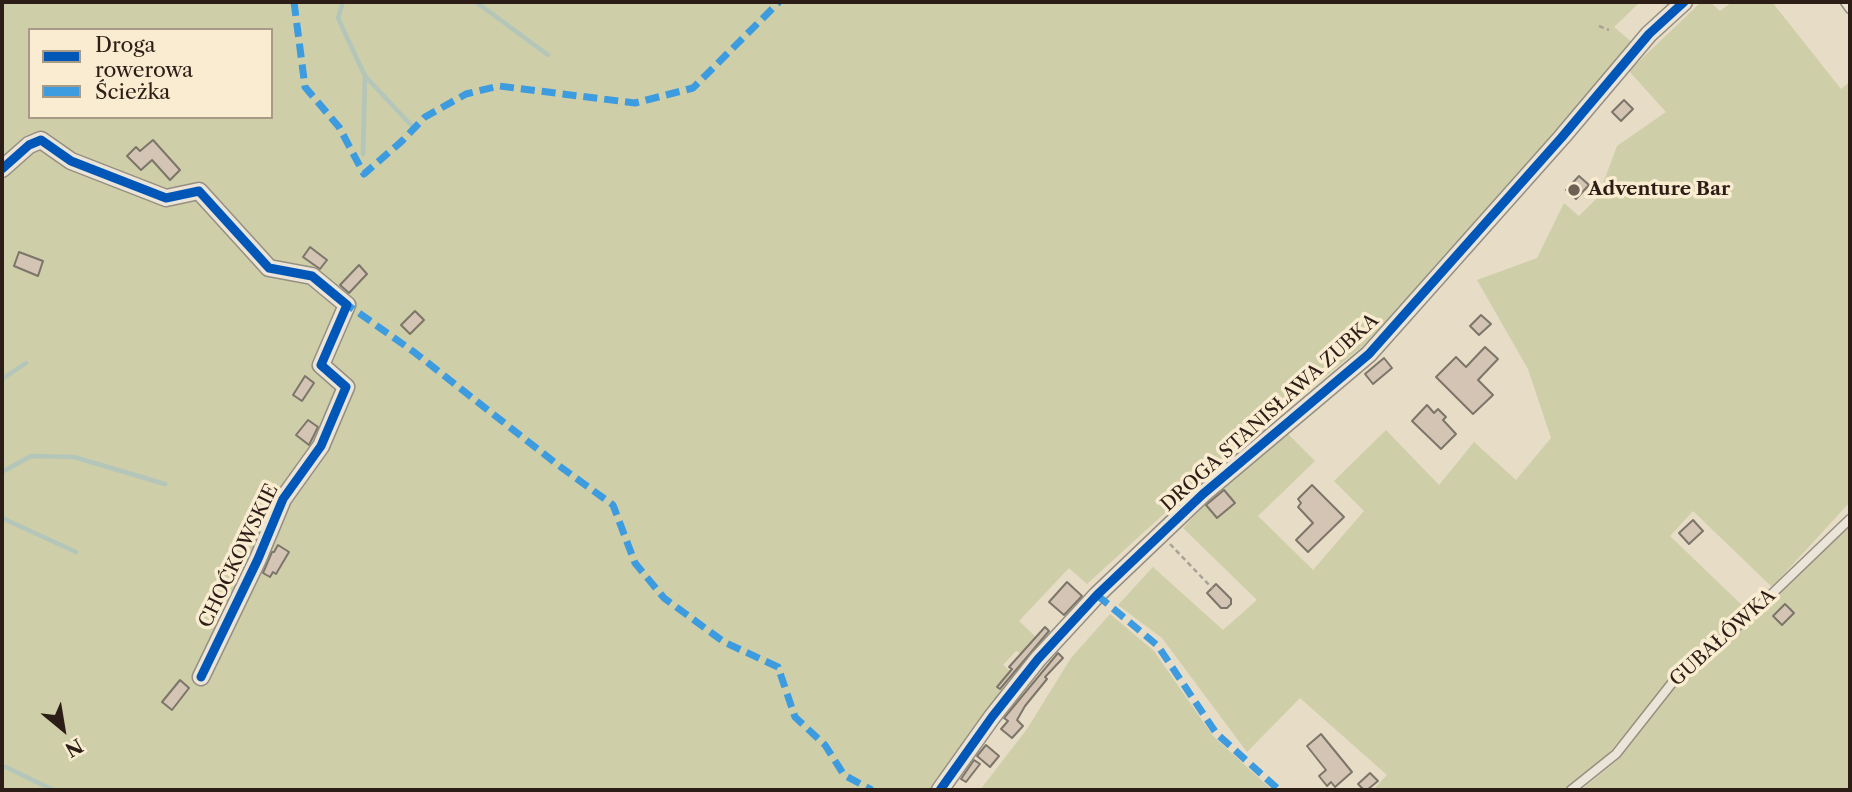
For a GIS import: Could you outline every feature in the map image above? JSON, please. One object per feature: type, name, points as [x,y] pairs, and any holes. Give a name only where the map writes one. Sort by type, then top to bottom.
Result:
[{"type":"street","name":"DROGA STANISŁAWA ZUBKA","points":[[940,790],[1038,659],[1097,595],[1203,494],[1369,354],[1553,147],[1649,34],[1684,2]]},
{"type":"street","name":"CHOĆKOWSKIE","points":[[2,169],[29,145],[41,140],[71,161],[166,198],[199,191],[269,268],[312,276],[347,305],[321,365],[346,387],[340,404],[321,446],[283,499],[258,559],[201,677]]},
{"type":"lane","points":[[1845,2],[1850,9]]},
{"type":"lane","name":"GUBAŁÓWKA","points":[[1571,790],[1616,754],[1672,684],[1752,614],[1850,519]]},
{"type":"path","points":[[1599,26],[1609,30]]},
{"type":"path","points":[[1160,534],[1212,588]]},
{"type":"green space","points":[[2,2],[1640,2],[1614,27],[1633,43],[1373,338],[1236,448],[1087,584],[1069,568],[1019,621],[1037,638],[1020,653],[1016,651],[1003,665],[1010,671],[997,687],[1004,693],[933,790],[2,790]]},
{"type":"green space","points":[[1701,2],[1710,2],[1720,11],[1732,2],[1772,2],[1841,89],[1850,82],[1850,502],[1772,587],[1693,511],[1670,536],[1747,610],[1667,683],[1608,754],[1564,790],[1373,790],[1387,775],[1300,698],[1247,752],[1162,638],[1118,605],[1153,567],[1223,630],[1257,600],[1183,528],[1225,484],[1285,431],[1315,461],[1258,516],[1313,570],[1364,511],[1334,481],[1386,430],[1439,485],[1474,442],[1516,480],[1551,438],[1528,369],[1477,280],[1537,258],[1564,203],[1579,216],[1598,197],[1617,146],[1666,112],[1629,71]]},
{"type":"green space","points":[[1850,527],[1850,790],[1581,790],[1619,759],[1675,687]]},
{"type":"green space","points":[[1110,614],[1154,651],[1213,736],[1272,790],[980,790],[1027,729],[1071,658]]},
{"type":"building","points":[[1624,100],[1633,109],[1621,121],[1612,112]]},
{"type":"building","points":[[153,140],[180,170],[170,180],[152,160],[141,170],[127,156],[136,147],[140,151]]},
{"type":"building","points":[[1579,176],[1589,185],[1576,199],[1566,190]]},
{"type":"building","points":[[310,247],[327,260],[320,269],[303,257]]},
{"type":"building","points":[[19,252],[43,261],[38,276],[14,266]]},
{"type":"building","points":[[359,265],[367,274],[349,293],[340,285]]},
{"type":"building","points":[[415,311],[424,320],[410,334],[401,325]]},
{"type":"building","points":[[1481,315],[1491,324],[1479,335],[1470,326]]},
{"type":"building","points":[[1485,347],[1498,359],[1478,380],[1493,395],[1473,414],[1436,377],[1456,357],[1466,367]]},
{"type":"building","points":[[1384,358],[1392,368],[1373,384],[1365,374]]},
{"type":"building","points":[[305,376],[314,383],[302,401],[293,395]]},
{"type":"building","points":[[1427,405],[1434,413],[1438,409],[1446,417],[1443,420],[1456,434],[1441,449],[1412,421]]},
{"type":"building","points":[[308,420],[318,427],[309,445],[296,435]]},
{"type":"building","points":[[1312,485],[1344,517],[1308,552],[1296,540],[1313,523],[1298,507],[1301,503],[1298,499]]},
{"type":"building","points":[[1224,490],[1235,503],[1217,518],[1206,505]]},
{"type":"building","points":[[1693,520],[1703,531],[1689,544],[1679,533]]},
{"type":"building","points":[[278,545],[289,552],[276,574],[273,572],[270,577],[263,573]]},
{"type":"building","points":[[1067,582],[1082,596],[1064,615],[1049,602]]},
{"type":"building","points":[[1216,584],[1231,599],[1227,608],[1221,608],[1207,593]]},
{"type":"building","points":[[1785,604],[1794,613],[1782,625],[1773,616]]},
{"type":"building","points":[[1045,627],[1049,631],[1000,689],[997,687],[1012,669],[1009,667]]},
{"type":"building","points":[[1058,653],[1063,658],[1045,677],[1047,679],[1025,706],[1017,720],[1023,726],[1012,738],[1001,729],[1008,721],[1004,718]]},
{"type":"building","points":[[180,680],[189,688],[172,710],[162,702]]},
{"type":"building","points":[[1321,734],[1352,772],[1335,787],[1331,782],[1327,786],[1319,776],[1326,770],[1307,746]]},
{"type":"building","points":[[986,745],[999,756],[990,767],[977,756]]},
{"type":"building","points":[[974,760],[980,764],[966,782],[961,779]]},
{"type":"building","points":[[1370,773],[1378,781],[1364,790],[1358,784]]},
{"type":"waterway","points":[[343,2],[338,18],[365,76],[363,154]]},
{"type":"waterway","points":[[476,2],[548,55]]},
{"type":"waterway","points":[[365,76],[411,125]]},
{"type":"waterway","points":[[2,379],[26,363]]},
{"type":"waterway","points":[[2,472],[31,456],[74,457],[165,484]]},
{"type":"waterway","points":[[2,518],[76,552]]},
{"type":"waterway","points":[[2,767],[53,790]]},
{"type":"marked path","points":[[294,2],[305,87],[339,127],[364,174],[425,117],[466,94],[499,86],[635,103],[693,88],[779,2]]},
{"type":"marked path","points":[[342,301],[414,352],[613,505],[635,563],[664,598],[724,642],[778,667],[795,717],[825,745],[844,775],[872,790]]},
{"type":"marked path","points":[[1097,595],[1158,646],[1216,733],[1279,790]]},
{"type":"cycle path","points":[[940,790],[1038,659],[1097,595],[1203,494],[1369,354],[1562,137],[1649,34],[1684,2]]},
{"type":"cycle path","points":[[2,169],[29,145],[41,140],[71,161],[166,198],[199,191],[269,268],[312,276],[347,305],[321,365],[346,387],[321,446],[283,499],[258,559],[201,677]]},
{"type":"place","name":"Adventure Bar","points":[[1574,190]]}]
